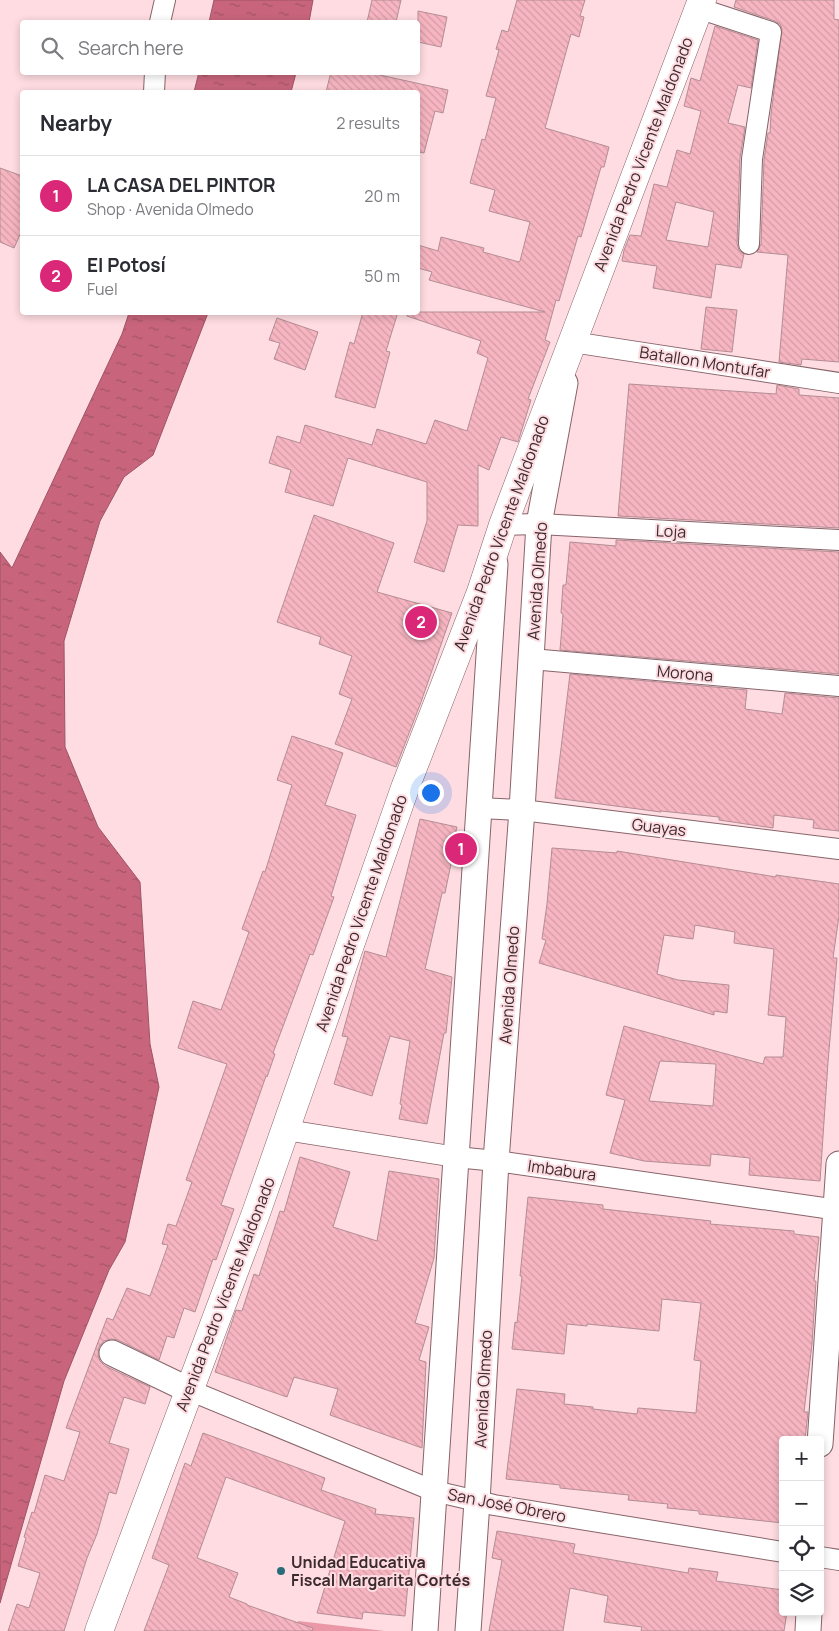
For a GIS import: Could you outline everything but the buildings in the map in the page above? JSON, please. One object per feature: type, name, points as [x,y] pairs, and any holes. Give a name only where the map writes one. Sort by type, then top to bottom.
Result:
[{"type":"main road","name":"Avenida Pedro Vicente Maldonado","points":[[99,1631],[256,1213],[405,788],[481,592],[500,535],[700,4]]},
{"type":"street","points":[[160,20],[165,0]]},
{"type":"street","points":[[700,4],[771,32],[752,159],[749,244]]},
{"type":"street","points":[[154,90],[155,75]]},
{"type":"street","name":"Batallon Montufar","points":[[572,342],[839,383]]},
{"type":"street","name":"Avenida Olmedo","points":[[468,1631],[496,1161],[522,810],[539,524],[572,342]]},
{"type":"street","name":"Loja","points":[[500,535],[539,524],[839,540]]},
{"type":"street","points":[[425,1631],[479,808],[500,535]]},
{"type":"street","name":"Morona","points":[[531,659],[839,686]]},
{"type":"street","name":"Guayas","points":[[479,808],[522,810],[839,849]]},
{"type":"street","name":"Imbabura","points":[[286,1130],[456,1157],[496,1161],[837,1210]]},
{"type":"street","points":[[821,1436],[839,1164]]},
{"type":"street","points":[[112,1353],[189,1390]]},
{"type":"street","name":"San José Obrero","points":[[189,1390],[434,1491],[477,1502],[779,1551]]},
{"type":"street","points":[[824,1558],[839,1560]]},
{"type":"street","points":[[808,1631],[809,1616]]},
{"type":"shaded area","points":[[298,1621],[385,1631],[296,1631]]},
{"type":"water","points":[[214,0],[313,0],[309,20],[209,20]]},
{"type":"water","points":[[198,75],[295,75],[292,90],[194,90]]},
{"type":"water","points":[[128,315],[207,315],[153,455],[124,477],[100,521],[64,641],[65,747],[98,827],[140,882],[150,1044],[159,1087],[125,1242],[109,1270],[64,1381],[0,1603],[0,552],[12,568],[122,334]]},
{"type":"place","name":"El Potosí","points":[[421,622]]},
{"type":"place","name":"LA CASA DEL PINTOR","points":[[461,849]]},
{"type":"place","name":"Unidad Educativa Fiscal Margarita Cortés","points":[[281,1571]]}]
